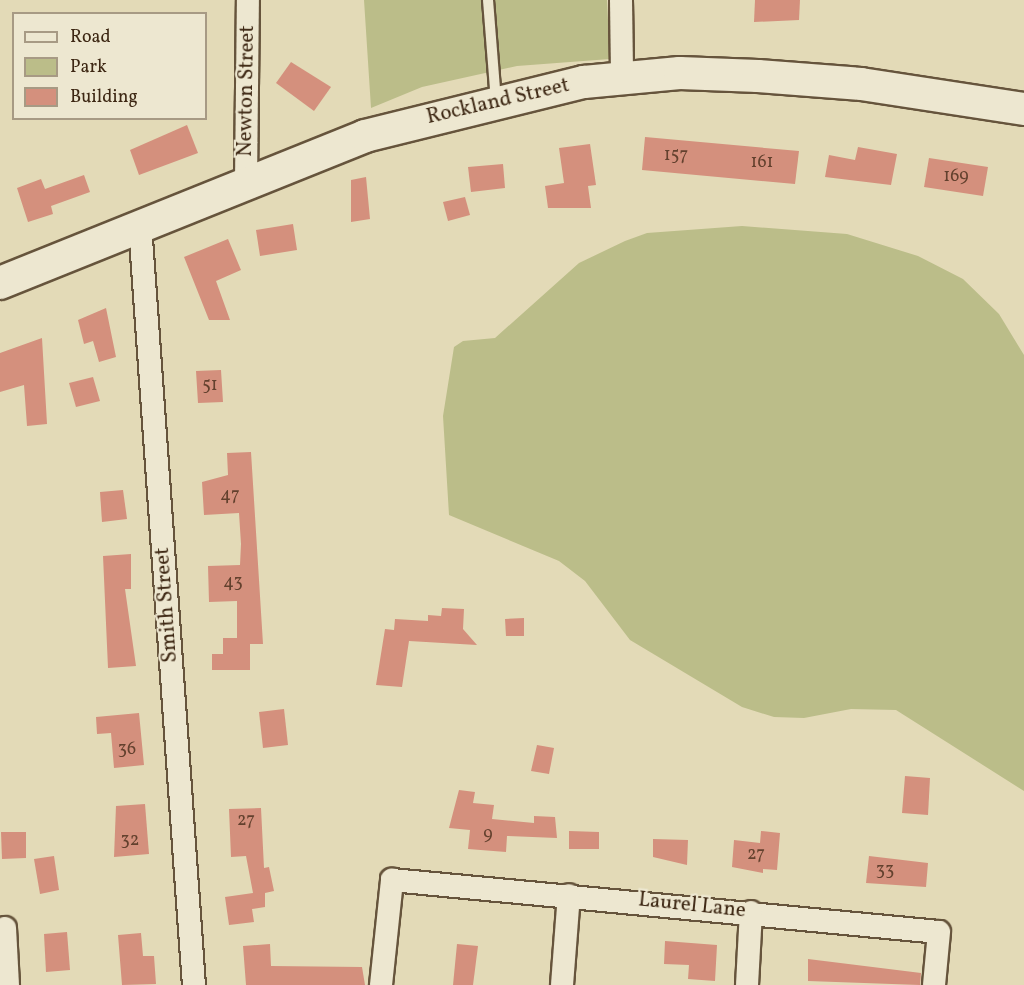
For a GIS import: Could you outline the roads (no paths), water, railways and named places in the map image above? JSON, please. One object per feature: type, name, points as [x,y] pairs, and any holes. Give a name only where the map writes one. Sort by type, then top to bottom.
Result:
[{"type":"street","name":"Newton Street","points":[[246,183],[248,0]]},
{"type":"street","points":[[621,0],[622,76]]},
{"type":"street","name":"Rockland Street","points":[[0,283],[365,136],[496,102],[622,76],[719,74],[861,84],[1024,109]]},
{"type":"street","name":"Smith Street","points":[[140,225],[194,985]]},
{"type":"street","name":"Laurel Lane","points":[[381,985],[392,879],[939,932],[934,985]]},
{"type":"street","points":[[562,985],[569,895]]},
{"type":"street","points":[[747,985],[751,912]]},
{"type":"street","points":[[5,928],[8,985]]},
{"type":"lane","points":[[488,0],[496,102]]}]
